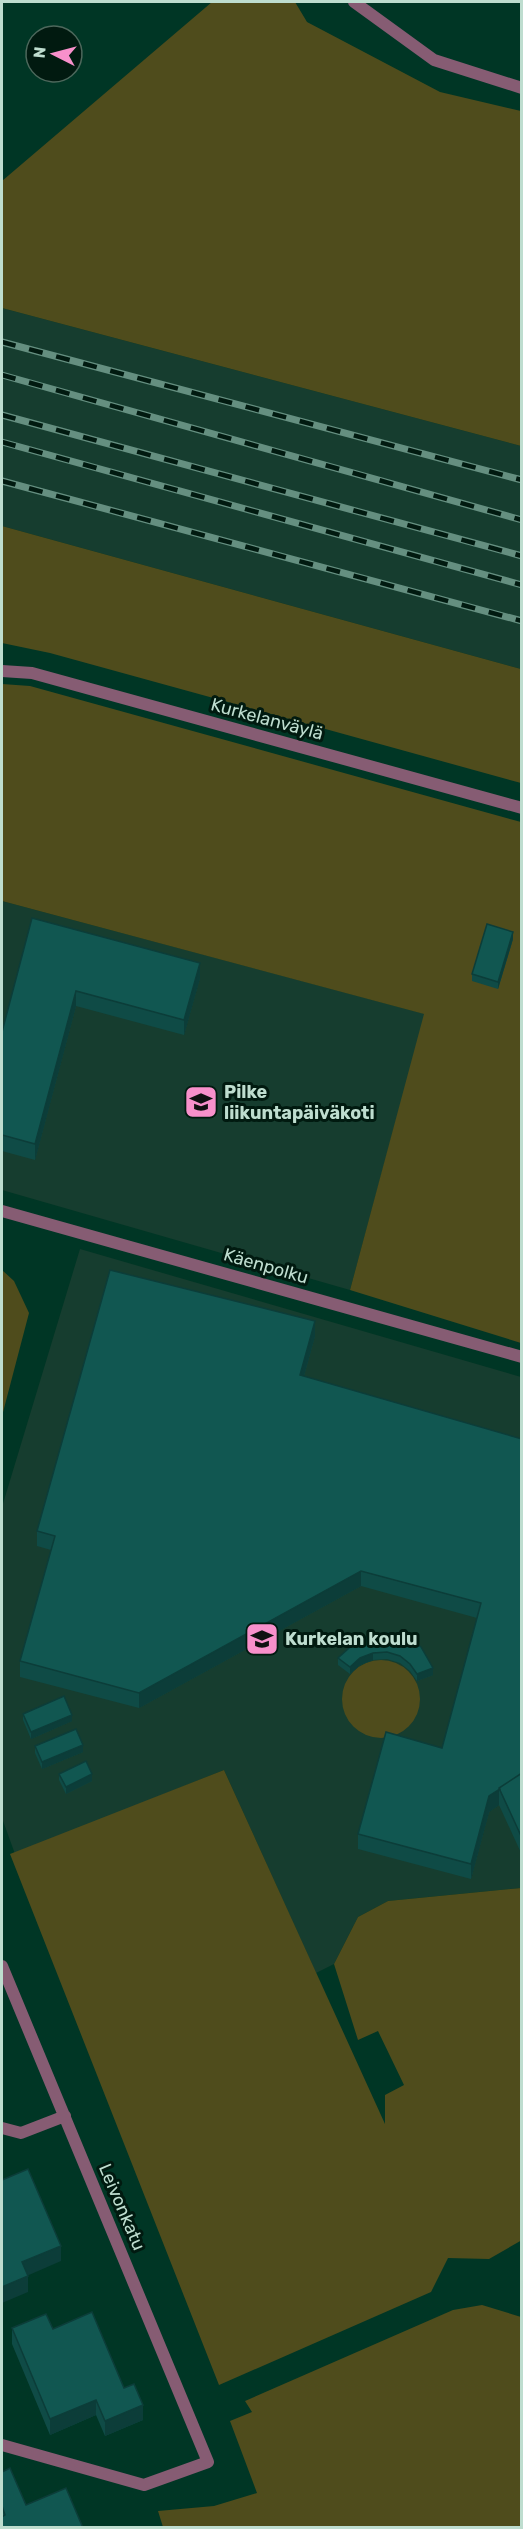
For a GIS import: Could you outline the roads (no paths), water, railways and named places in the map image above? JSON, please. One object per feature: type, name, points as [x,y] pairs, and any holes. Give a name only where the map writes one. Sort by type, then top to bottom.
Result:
[{"type":"street","points":[[354,2],[434,60],[522,88]]},
{"type":"street","name":"Kurkelanväylä","points":[[2,671],[43,676],[522,808]]},
{"type":"street","name":"Käenpolku","points":[[2,1211],[522,1357]]},
{"type":"street","name":"Leivonkatu","points":[[2,1966],[208,2462],[144,2485],[2,2445]]},
{"type":"street","points":[[2,2128],[21,2133],[65,2116]]},
{"type":"railway","points":[[2,342],[522,480]]},
{"type":"railway","points":[[2,375],[522,520]]},
{"type":"railway","points":[[2,415],[522,556]]},
{"type":"railway","points":[[2,442],[522,585]]},
{"type":"railway","points":[[2,481],[522,621]]},
{"type":"place","name":"Pilke liikuntapäiväkoti","points":[[201,1102]]},
{"type":"place","name":"Kurkelan koulu","points":[[262,1639]]}]
